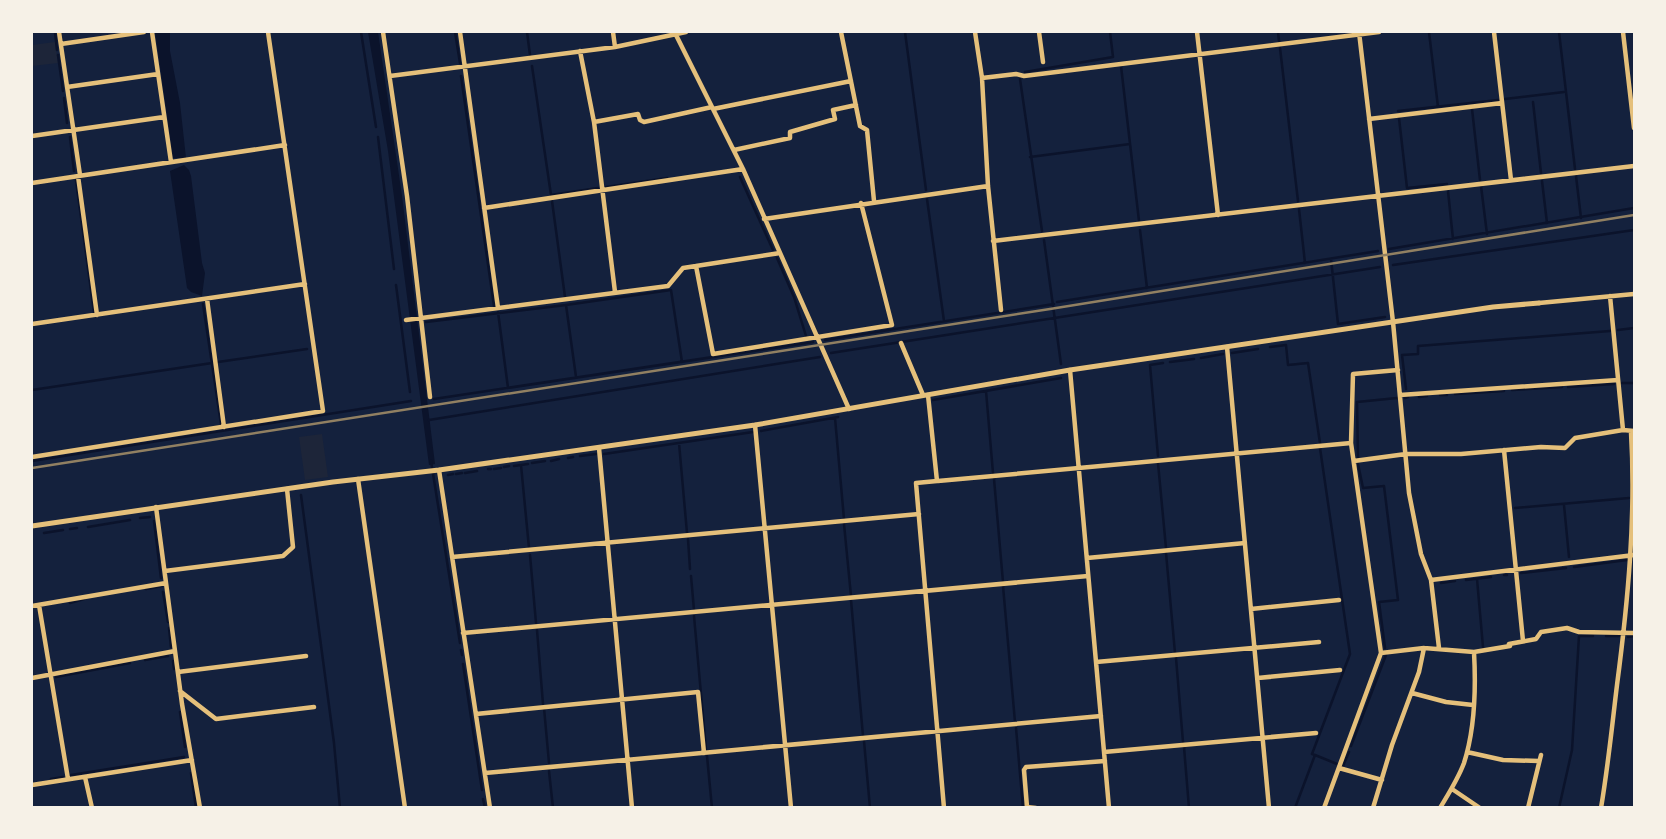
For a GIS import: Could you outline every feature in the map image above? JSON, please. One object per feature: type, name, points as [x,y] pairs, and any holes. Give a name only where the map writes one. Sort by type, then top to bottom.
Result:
[{"type":"street","points":[[60,32],[97,315]]},
{"type":"street","points":[[61,44],[144,32]]},
{"type":"street","points":[[152,32],[171,162]]},
{"type":"street","points":[[32,457],[323,411],[268,32]]},
{"type":"street","points":[[383,32],[407,196],[430,397]]},
{"type":"street","points":[[460,32],[498,308]]},
{"type":"street","points":[[613,32],[615,47]]},
{"type":"street","points":[[390,76],[615,47],[661,35],[686,32]]},
{"type":"street","points":[[841,32],[860,126],[867,130],[874,201]]},
{"type":"street","points":[[975,32],[982,78],[988,186],[1001,310]]},
{"type":"street","points":[[1039,32],[1043,62]]},
{"type":"street","points":[[1196,32],[1219,215]]},
{"type":"street","points":[[982,78],[1016,74],[1024,76],[1379,32]]},
{"type":"street","points":[[1493,32],[1511,180]]},
{"type":"street","points":[[1623,32],[1634,128]]},
{"type":"street","points":[[1359,33],[1394,322],[1409,493],[1418,538],[1431,580],[1439,648]]},
{"type":"street","points":[[676,35],[743,169],[849,409]]},
{"type":"street","points":[[580,51],[594,122],[615,292]]},
{"type":"street","points":[[67,87],[158,74]]},
{"type":"street","points":[[594,122],[638,114],[640,120],[644,121],[851,81]]},
{"type":"street","points":[[1370,119],[1502,103]]},
{"type":"street","points":[[734,150],[790,138],[790,132],[835,119],[834,110],[856,105]]},
{"type":"street","points":[[32,136],[164,117]]},
{"type":"street","points":[[32,183],[285,145]]},
{"type":"street","points":[[993,241],[1634,166]]},
{"type":"street","points":[[484,208],[743,169]]},
{"type":"street","points":[[764,219],[988,186]]},
{"type":"street","points":[[696,266],[713,354],[892,325],[861,203]]},
{"type":"street","points":[[408,319],[668,286],[684,268],[780,253]]},
{"type":"street","points":[[32,324],[305,284]]},
{"type":"street","points":[[32,526],[755,425],[1070,370],[1394,322],[1634,294]]},
{"type":"street","points":[[1610,296],[1623,430]]},
{"type":"street","points":[[207,299],[224,427]]},
{"type":"street","points":[[901,343],[925,394],[937,481]]},
{"type":"street","points":[[1227,347],[1269,807]]},
{"type":"street","points":[[1070,370],[1109,807]]},
{"type":"street","points":[[1324,807],[1381,653],[1352,443],[1353,374],[1398,370]]},
{"type":"street","points":[[1400,395],[1618,380]]},
{"type":"street","points":[[755,425],[791,807]]},
{"type":"street","points":[[1354,461],[1406,454],[1565,448],[1575,438],[1623,430],[1633,432],[1633,555],[1601,807]]},
{"type":"street","points":[[944,807],[916,483],[1352,443]]},
{"type":"street","points":[[599,448],[632,807]]},
{"type":"street","points":[[1504,450],[1523,641]]},
{"type":"street","points":[[438,470],[490,807]]},
{"type":"street","points":[[358,479],[405,807]]},
{"type":"street","points":[[164,571],[283,556],[293,547],[287,489]]},
{"type":"street","points":[[156,507],[180,691],[200,807]]},
{"type":"street","points":[[452,557],[919,514]]},
{"type":"street","points":[[1087,558],[1245,543]]},
{"type":"street","points":[[1431,580],[1633,555]]},
{"type":"street","points":[[463,632],[1088,576]]},
{"type":"street","points":[[32,606],[166,583]]},
{"type":"street","points":[[1251,609],[1339,600]]},
{"type":"street","points":[[39,605],[68,779]]},
{"type":"street","points":[[1381,653],[1424,648],[1474,652],[1510,646],[1509,644],[1536,639],[1541,632],[1567,628],[1579,632],[1634,633]]},
{"type":"street","points":[[1096,662],[1319,642]]},
{"type":"street","points":[[1373,807],[1412,693],[1424,648]]},
{"type":"street","points":[[32,678],[175,651]]},
{"type":"street","points":[[1440,807],[1452,789],[1467,752],[1473,705],[1474,652]]},
{"type":"street","points":[[178,672],[306,656]]},
{"type":"street","points":[[1257,678],[1340,670]]},
{"type":"street","points":[[180,691],[216,719],[314,708]]},
{"type":"street","points":[[476,714],[698,692],[704,753]]},
{"type":"street","points":[[1412,693],[1446,702],[1473,705]]},
{"type":"street","points":[[485,773],[1101,716]]},
{"type":"street","points":[[1104,752],[1316,733]]},
{"type":"street","points":[[1467,752],[1503,760],[1540,758],[1528,807]]},
{"type":"street","points":[[32,785],[192,760]]},
{"type":"street","points":[[1036,807],[1027,807],[1026,767],[1105,761]]},
{"type":"street","points":[[1338,768],[1382,780]]},
{"type":"street","points":[[85,776],[92,807]]},
{"type":"street","points":[[1452,789],[1480,807]]},
{"type":"shaded area","points":[[155,32],[170,32],[170,51],[180,103],[186,158],[173,158]]},
{"type":"shaded area","points":[[368,32],[378,32],[402,196],[435,464],[429,465],[388,151]]},
{"type":"shaded area","points":[[55,42],[58,63],[32,66],[32,45]]},
{"type":"shaded area","points":[[184,165],[191,176],[205,273],[202,296],[187,288],[170,171]]},
{"type":"shaded area","points":[[322,434],[328,477],[305,480],[299,437]]},
{"type":"waterway","points":[[55,32],[57,50]]},
{"type":"waterway","points":[[361,32],[376,127]]},
{"type":"waterway","points":[[455,32],[460,63]]},
{"type":"waterway","points":[[527,32],[530,55]]},
{"type":"waterway","points":[[905,32],[926,190]]},
{"type":"waterway","points":[[1025,72],[1113,57],[1110,32]]},
{"type":"waterway","points":[[1278,32],[1279,41]]},
{"type":"waterway","points":[[1429,32],[1438,107]]},
{"type":"waterway","points":[[1559,32],[1575,169]]},
{"type":"waterway","points":[[1280,48],[1298,201]]},
{"type":"waterway","points":[[58,55],[63,91]]},
{"type":"waterway","points":[[532,66],[551,195],[598,188]]},
{"type":"waterway","points":[[1121,66],[1139,221]]},
{"type":"waterway","points":[[461,76],[494,306]]},
{"type":"waterway","points":[[1020,79],[1042,231]]},
{"type":"waterway","points":[[1505,99],[1564,92]]},
{"type":"waterway","points":[[64,98],[67,123]]},
{"type":"waterway","points":[[1398,111],[1498,100]]},
{"type":"waterway","points":[[1533,102],[1541,173]]},
{"type":"waterway","points":[[1472,109],[1480,180]]},
{"type":"waterway","points":[[1399,118],[1407,188],[1447,184]]},
{"type":"waterway","points":[[70,137],[74,171]]},
{"type":"waterway","points":[[378,137],[394,269]]},
{"type":"waterway","points":[[1030,157],[1130,144]]},
{"type":"waterway","points":[[1576,176],[1581,218]]},
{"type":"waterway","points":[[740,177],[773,250]]},
{"type":"waterway","points":[[606,187],[667,178]]},
{"type":"waterway","points":[[76,180],[94,312]]},
{"type":"waterway","points":[[1542,181],[1547,223]]},
{"type":"waterway","points":[[1481,186],[1487,234]]},
{"type":"waterway","points":[[1448,191],[1453,239]]},
{"type":"waterway","points":[[927,199],[944,321]]},
{"type":"waterway","points":[[552,201],[565,297]]},
{"type":"waterway","points":[[1389,249],[1634,208]]},
{"type":"waterway","points":[[1299,209],[1305,263]]},
{"type":"waterway","points":[[1140,230],[1147,288]]},
{"type":"waterway","points":[[1393,265],[1634,230]]},
{"type":"waterway","points":[[1044,240],[1061,364]]},
{"type":"waterway","points":[[1057,302],[1378,251]]},
{"type":"waterway","points":[[777,258],[794,297],[806,336]]},
{"type":"waterway","points":[[1331,259],[1338,324],[1385,317]]},
{"type":"waterway","points":[[831,353],[1380,267]]},
{"type":"waterway","points":[[396,285],[410,392]]},
{"type":"waterway","points":[[426,322],[671,290],[682,362]]},
{"type":"waterway","points":[[203,304],[221,424]]},
{"type":"waterway","points":[[825,340],[1054,304]]},
{"type":"waterway","points":[[566,305],[576,377]]},
{"type":"waterway","points":[[498,312],[508,388]]},
{"type":"waterway","points":[[1618,330],[1634,328]]},
{"type":"waterway","points":[[1406,389],[1402,355],[1418,354],[1418,346],[1610,331]]},
{"type":"waterway","points":[[434,399],[813,342]]},
{"type":"waterway","points":[[1270,347],[1286,345],[1288,365],[1308,363],[1320,443]]},
{"type":"waterway","points":[[218,362],[307,349]]},
{"type":"waterway","points":[[1232,353],[1258,349]]},
{"type":"waterway","points":[[1201,358],[1223,354]]},
{"type":"waterway","points":[[429,420],[820,357]]},
{"type":"waterway","points":[[1170,362],[1194,359]]},
{"type":"waterway","points":[[32,390],[212,363]]},
{"type":"waterway","points":[[1158,456],[1150,365],[1163,363]]},
{"type":"waterway","points":[[933,400],[1061,378]]},
{"type":"waterway","points":[[1622,383],[1634,383]]},
{"type":"waterway","points":[[1568,387],[1614,384]]},
{"type":"waterway","points":[[1512,390],[1562,387]]},
{"type":"waterway","points":[[986,391],[993,473]]},
{"type":"waterway","points":[[1455,394],[1504,391]]},
{"type":"waterway","points":[[1440,395],[1447,395]]},
{"type":"waterway","points":[[1419,397],[1427,396]]},
{"type":"waterway","points":[[1358,457],[1357,402],[1397,398]]},
{"type":"waterway","points":[[32,461],[411,401]]},
{"type":"waterway","points":[[761,431],[838,417]]},
{"type":"waterway","points":[[835,418],[844,519]]},
{"type":"waterway","points":[[604,454],[753,432]]},
{"type":"waterway","points":[[679,443],[687,533]]},
{"type":"waterway","points":[[1315,755],[1312,754],[1350,654],[1320,448]]},
{"type":"waterway","points":[[580,456],[596,454]]},
{"type":"waterway","points":[[568,458],[573,457]]},
{"type":"waterway","points":[[551,461],[559,459]]},
{"type":"waterway","points":[[431,461],[460,643]]},
{"type":"waterway","points":[[532,463],[545,461]]},
{"type":"waterway","points":[[1158,463],[1166,548]]},
{"type":"waterway","points":[[514,466],[528,464]]},
{"type":"waterway","points":[[1358,464],[1363,488],[1384,486],[1398,600],[1379,602],[1385,648]]},
{"type":"waterway","points":[[521,465],[529,548]]},
{"type":"waterway","points":[[504,467],[509,466]]},
{"type":"waterway","points":[[494,469],[501,468]]},
{"type":"waterway","points":[[465,473],[477,471]]},
{"type":"waterway","points":[[456,474],[462,473]]},
{"type":"waterway","points":[[448,475],[453,474]]},
{"type":"waterway","points":[[994,479],[1003,582]]},
{"type":"waterway","points":[[301,495],[340,808]]},
{"type":"waterway","points":[[1515,508],[1629,498]]},
{"type":"waterway","points":[[1564,505],[1569,557]]},
{"type":"waterway","points":[[140,518],[150,517]]},
{"type":"waterway","points":[[88,527],[130,520]]},
{"type":"waterway","points":[[154,521],[161,578]]},
{"type":"waterway","points":[[844,524],[851,596]]},
{"type":"waterway","points":[[70,529],[77,528]]},
{"type":"waterway","points":[[44,533],[63,530]]},
{"type":"waterway","points":[[688,539],[690,569]]},
{"type":"waterway","points":[[1166,553],[1175,653]]},
{"type":"waterway","points":[[530,555],[536,623]]},
{"type":"waterway","points":[[1574,567],[1627,560]]},
{"type":"waterway","points":[[1521,573],[1566,568]]},
{"type":"waterway","points":[[691,576],[694,610]]},
{"type":"waterway","points":[[1466,580],[1491,577]]},
{"type":"waterway","points":[[1477,579],[1483,647]]},
{"type":"waterway","points":[[1441,583],[1455,581]]},
{"type":"waterway","points":[[146,589],[162,586]]},
{"type":"waterway","points":[[1003,586],[1015,722]]},
{"type":"waterway","points":[[163,592],[168,622]]},
{"type":"waterway","points":[[70,603],[84,599]]},
{"type":"waterway","points":[[851,600],[863,736]]},
{"type":"waterway","points":[[694,616],[706,750]]},
{"type":"waterway","points":[[169,628],[171,647]]},
{"type":"waterway","points":[[537,630],[543,704]]},
{"type":"waterway","points":[[1559,808],[1572,750],[1579,636],[1593,636]]},
{"type":"waterway","points":[[1606,636],[1619,636]]},
{"type":"waterway","points":[[1628,637],[1634,636]]},
{"type":"waterway","points":[[461,650],[462,655]]},
{"type":"waterway","points":[[1351,746],[1386,655]]},
{"type":"waterway","points":[[145,660],[168,656]]},
{"type":"waterway","points":[[1176,658],[1183,742]]},
{"type":"waterway","points":[[173,661],[174,669]]},
{"type":"waterway","points":[[56,677],[130,663]]},
{"type":"waterway","points":[[463,664],[482,790]]},
{"type":"waterway","points":[[544,708],[549,763]]},
{"type":"waterway","points":[[180,712],[185,747]]},
{"type":"waterway","points":[[1016,728],[1023,808]]},
{"type":"waterway","points":[[864,741],[870,808]]},
{"type":"waterway","points":[[1184,747],[1189,808]]},
{"type":"waterway","points":[[1343,766],[1349,752]]},
{"type":"waterway","points":[[1295,808],[1315,755],[1337,764]]},
{"type":"waterway","points":[[707,756],[712,808]]},
{"type":"waterway","points":[[71,775],[184,757]]},
{"type":"waterway","points":[[549,771],[553,808]]},
{"type":"waterway","points":[[191,773],[196,808]]},
{"type":"waterway","points":[[51,779],[63,777]]},
{"type":"waterway","points":[[483,799],[485,808]]},
{"type":"railway","points":[[32,468],[1634,215]]}]
